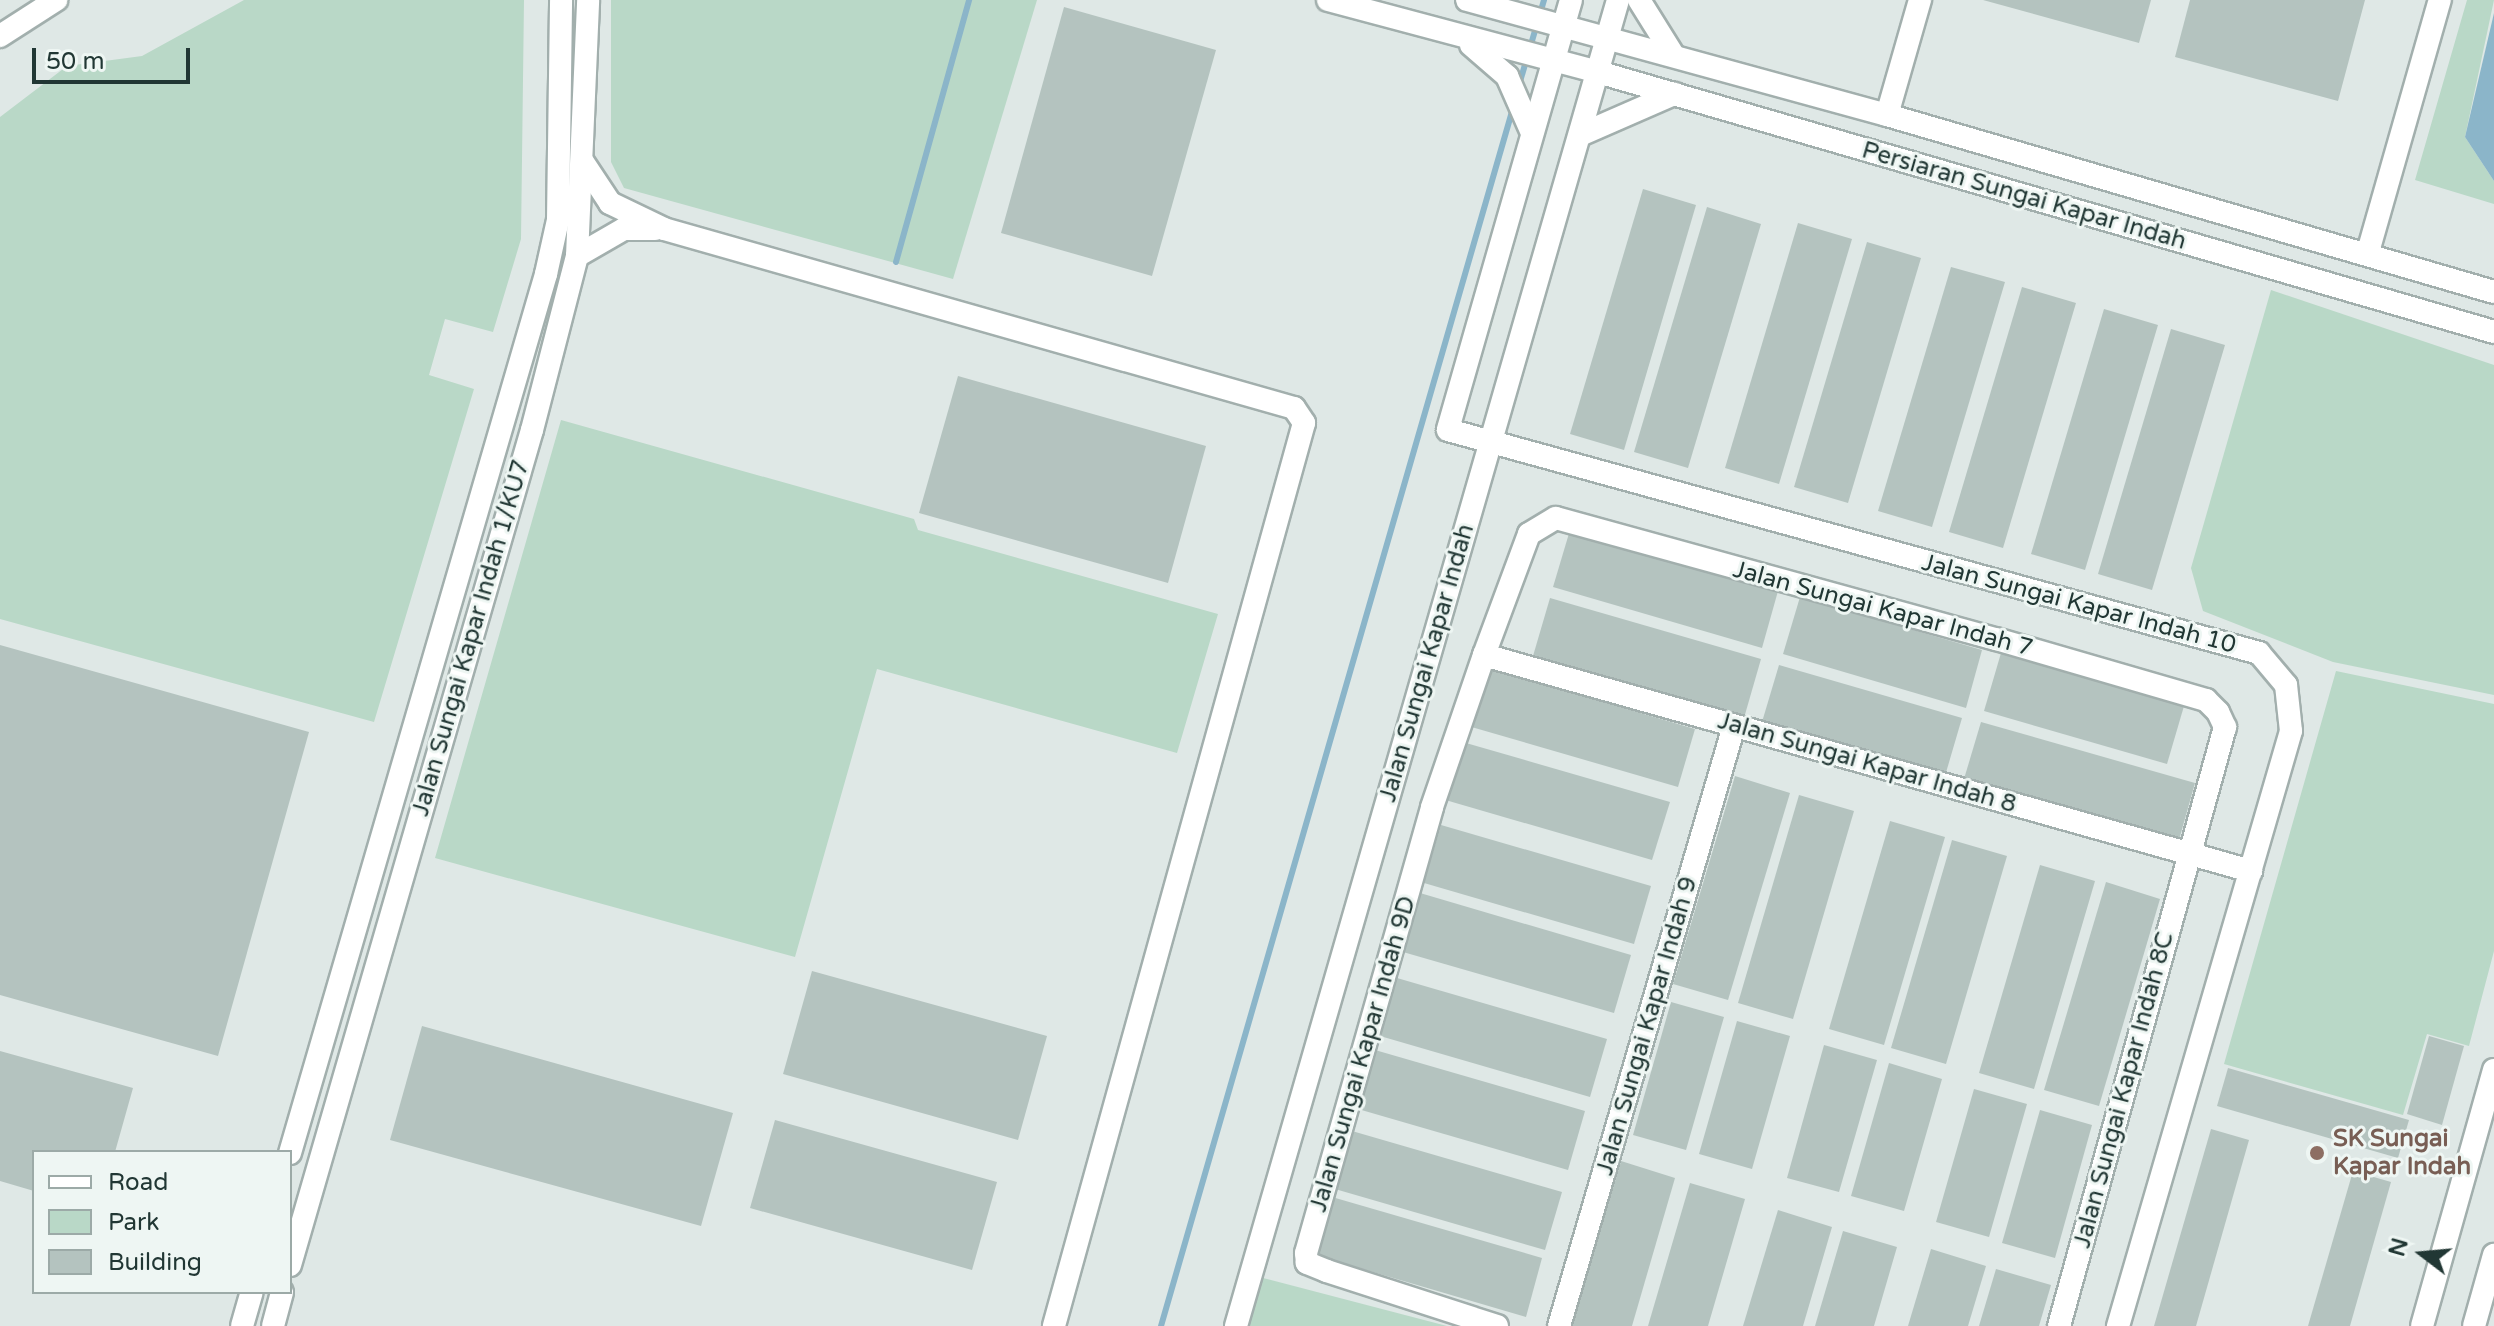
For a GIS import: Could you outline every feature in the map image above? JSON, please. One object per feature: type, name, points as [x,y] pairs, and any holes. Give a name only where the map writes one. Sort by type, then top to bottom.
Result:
[{"type":"street","points":[[0,36],[56,0]]},
{"type":"street","name":"Jalan Sungai Kapar Indah 1/KU7","points":[[291,1150],[496,431],[546,274],[558,220],[561,0]]},
{"type":"street","name":"Jalan Sungai Kapar Indah 1/KU7","points":[[292,1258],[532,430],[577,256],[588,0]]},
{"type":"street","name":"Persiaran Sungai Kapar Indah","points":[[1328,0],[1598,72],[2494,332]]},
{"type":"street","name":"Persiaran Sungai Kapar Indah","points":[[1467,0],[1887,115],[2368,252],[2494,292]]},
{"type":"street","points":[[1532,133],[1555,26],[1571,0]]},
{"type":"street","name":"Jalan Sungai Kapar Indah","points":[[1236,1326],[1618,0]]},
{"type":"street","points":[[1639,0],[1674,56]]},
{"type":"street","points":[[1887,115],[1920,0]]},
{"type":"street","points":[[2368,252],[2440,0]]},
{"type":"street","points":[[1456,35],[1507,76],[1532,133]]},
{"type":"street","points":[[1580,135],[1674,94]]},
{"type":"street","name":"Jalan Sungai Kapar Indah 10","points":[[1532,133],[1448,430],[2259,653],[2286,685],[2291,731],[2118,1326]]},
{"type":"street","points":[[583,162],[610,203],[664,229],[1294,408],[1304,423],[1054,1326]]},
{"type":"street","points":[[577,256],[624,229],[664,229]]},
{"type":"street","name":"Jalan Sungai Kapar Indah 7","points":[[1484,655],[1529,534],[1556,518],[1996,639],[2206,700],[2218,712],[2225,727],[2189,854]]},
{"type":"street","name":"Jalan Sungai Kapar Indah 8","points":[[1484,655],[2251,871]]},
{"type":"street","name":"Jalan Sungai Kapar Indah 9D","points":[[1484,655],[1432,807],[1306,1253],[1307,1263],[1497,1326]]},
{"type":"street","name":"Jalan Sungai Kapar Indah 9","points":[[1559,1326],[1734,726]]},
{"type":"street","name":"Jalan Sungai Kapar Indah 8C","points":[[2059,1326],[2189,854]]},
{"type":"street","points":[[2422,1326],[2494,1070]]},
{"type":"street","points":[[2474,1326],[2494,1255]]},
{"type":"street","points":[[242,1326],[251,1294]]},
{"type":"street","points":[[273,1326],[281,1294]]},
{"type":"green space","points":[[244,0],[524,0],[521,239],[493,332],[445,319],[429,375],[474,389],[374,722],[0,619],[0,117],[67,66],[142,56]]},
{"type":"green space","points":[[611,0],[1037,0],[953,279],[624,188],[611,162]]},
{"type":"green space","points":[[2467,0],[2494,0],[2465,137],[2494,181],[2494,204],[2415,180]]},
{"type":"green space","points":[[2271,290],[2494,365],[2494,695],[2333,662],[2203,611],[2191,568]]},
{"type":"green space","points":[[561,420],[914,519],[918,530],[1218,614],[1177,753],[877,669],[795,957],[435,858]]},
{"type":"green space","points":[[2336,671],[2494,704],[2494,951],[2469,1046],[2427,1034],[2403,1115],[2224,1064]]},
{"type":"green space","points":[[1263,1278],[1447,1326],[1249,1326]]},
{"type":"water","points":[[2494,13],[2494,181],[2465,137]]},
{"type":"building","points":[[1983,0],[2151,0],[2139,43]]},
{"type":"building","points":[[2190,0],[2365,0],[2338,101],[2175,57]]},
{"type":"building","points":[[1064,7],[1216,50],[1152,276],[1001,233]]},
{"type":"building","points":[[1643,189],[1696,205],[1624,450],[1570,434]]},
{"type":"building","points":[[1707,207],[1761,224],[1688,468],[1634,452]]},
{"type":"building","points":[[1798,223],[1852,239],[1779,484],[1725,468]]},
{"type":"building","points":[[1867,242],[1921,258],[1848,503],[1794,487]]},
{"type":"building","points":[[1951,267],[2005,282],[1932,527],[1878,511]]},
{"type":"building","points":[[2022,287],[2076,303],[2003,548],[1949,532]]},
{"type":"building","points":[[2104,309],[2158,325],[2085,570],[2031,554]]},
{"type":"building","points":[[2171,329],[2225,345],[2152,590],[2098,574]]},
{"type":"building","points":[[958,376],[1206,446],[1168,583],[919,513]]},
{"type":"building","points":[[1570,530],[1778,591],[1762,648],[1553,587]]},
{"type":"building","points":[[1800,597],[1982,650],[1966,708],[1783,654]]},
{"type":"building","points":[[1550,598],[1761,659],[1744,718],[1533,656]]},
{"type":"building","points":[[0,645],[309,732],[218,1056],[0,995]]},
{"type":"building","points":[[2001,653],[2184,706],[2167,764],[1984,711]]},
{"type":"building","points":[[1779,665],[1962,718],[1945,776],[1762,722]]},
{"type":"building","points":[[1485,667],[1695,729],[1678,787],[1468,726]]},
{"type":"building","points":[[1981,722],[2195,783],[2179,840],[1964,779]]},
{"type":"building","points":[[1459,741],[1670,802],[1652,860],[1442,799]]},
{"type":"building","points":[[1735,776],[1790,793],[1728,1000],[1673,984]]},
{"type":"building","points":[[1799,795],[1854,811],[1793,1019],[1738,1003]]},
{"type":"building","points":[[1890,821],[1945,837],[1884,1045],[1829,1029]]},
{"type":"building","points":[[1441,825],[1651,886],[1634,944],[1424,883]]},
{"type":"building","points":[[1952,840],[2007,856],[1946,1064],[1891,1048]]},
{"type":"building","points":[[2040,865],[2095,881],[2034,1089],[1979,1073]]},
{"type":"building","points":[[2106,882],[2160,899],[2099,1106],[2044,1090]]},
{"type":"building","points":[[1420,893],[1631,955],[1614,1013],[1403,952]]},
{"type":"building","points":[[812,971],[1047,1036],[1018,1140],[783,1074]]},
{"type":"building","points":[[1397,978],[1607,1039],[1590,1097],[1380,1036]]},
{"type":"building","points":[[1671,1002],[1724,1017],[1686,1150],[1633,1135]]},
{"type":"building","points":[[1737,1021],[1790,1036],[1752,1169],[1699,1154]]},
{"type":"building","points":[[422,1026],[733,1113],[701,1226],[390,1140]]},
{"type":"building","points":[[2429,1036],[2464,1046],[2442,1125],[2407,1114]]},
{"type":"building","points":[[1824,1045],[1877,1060],[1839,1192],[1787,1178]]},
{"type":"building","points":[[1375,1050],[1585,1111],[1568,1170],[1358,1109]]},
{"type":"building","points":[[0,1051],[133,1088],[116,1150],[32,1150],[32,1190],[0,1181]]},
{"type":"building","points":[[1889,1063],[1942,1079],[1904,1211],[1851,1196]]},
{"type":"building","points":[[2228,1068],[2409,1120],[2398,1158],[2217,1106]]},
{"type":"building","points":[[1974,1089],[2027,1104],[1989,1237],[1936,1222]]},
{"type":"building","points":[[2040,1110],[2092,1125],[2055,1258],[2002,1243]]},
{"type":"building","points":[[775,1120],[997,1182],[972,1270],[750,1208]]},
{"type":"building","points":[[2211,1129],[2249,1140],[2196,1326],[2154,1326]]},
{"type":"building","points":[[1352,1131],[1562,1192],[1545,1250],[1335,1189]]},
{"type":"building","points":[[1621,1161],[1675,1178],[1632,1326],[1572,1326]]},
{"type":"building","points":[[2353,1171],[2391,1182],[2350,1326],[2308,1326]]},
{"type":"building","points":[[1690,1183],[1745,1199],[1708,1326],[1648,1326]]},
{"type":"building","points":[[1332,1197],[1542,1258],[1526,1317],[1315,1255]]},
{"type":"building","points":[[1778,1210],[1832,1227],[1803,1326],[1743,1326]]},
{"type":"building","points":[[1843,1231],[1897,1247],[1874,1326],[1815,1326]]},
{"type":"building","points":[[1931,1249],[1986,1266],[1968,1326],[1908,1326]]},
{"type":"building","points":[[1996,1269],[2051,1285],[2039,1326],[1979,1326]]},
{"type":"waterway","points":[[896,262],[969,0]]},
{"type":"waterway","points":[[1519,85],[1544,0]]},
{"type":"waterway","points":[[1161,1326],[1513,108]]},
{"type":"place","name":"SK Sungai Kapar Indah","points":[[2317,1153]]}]
